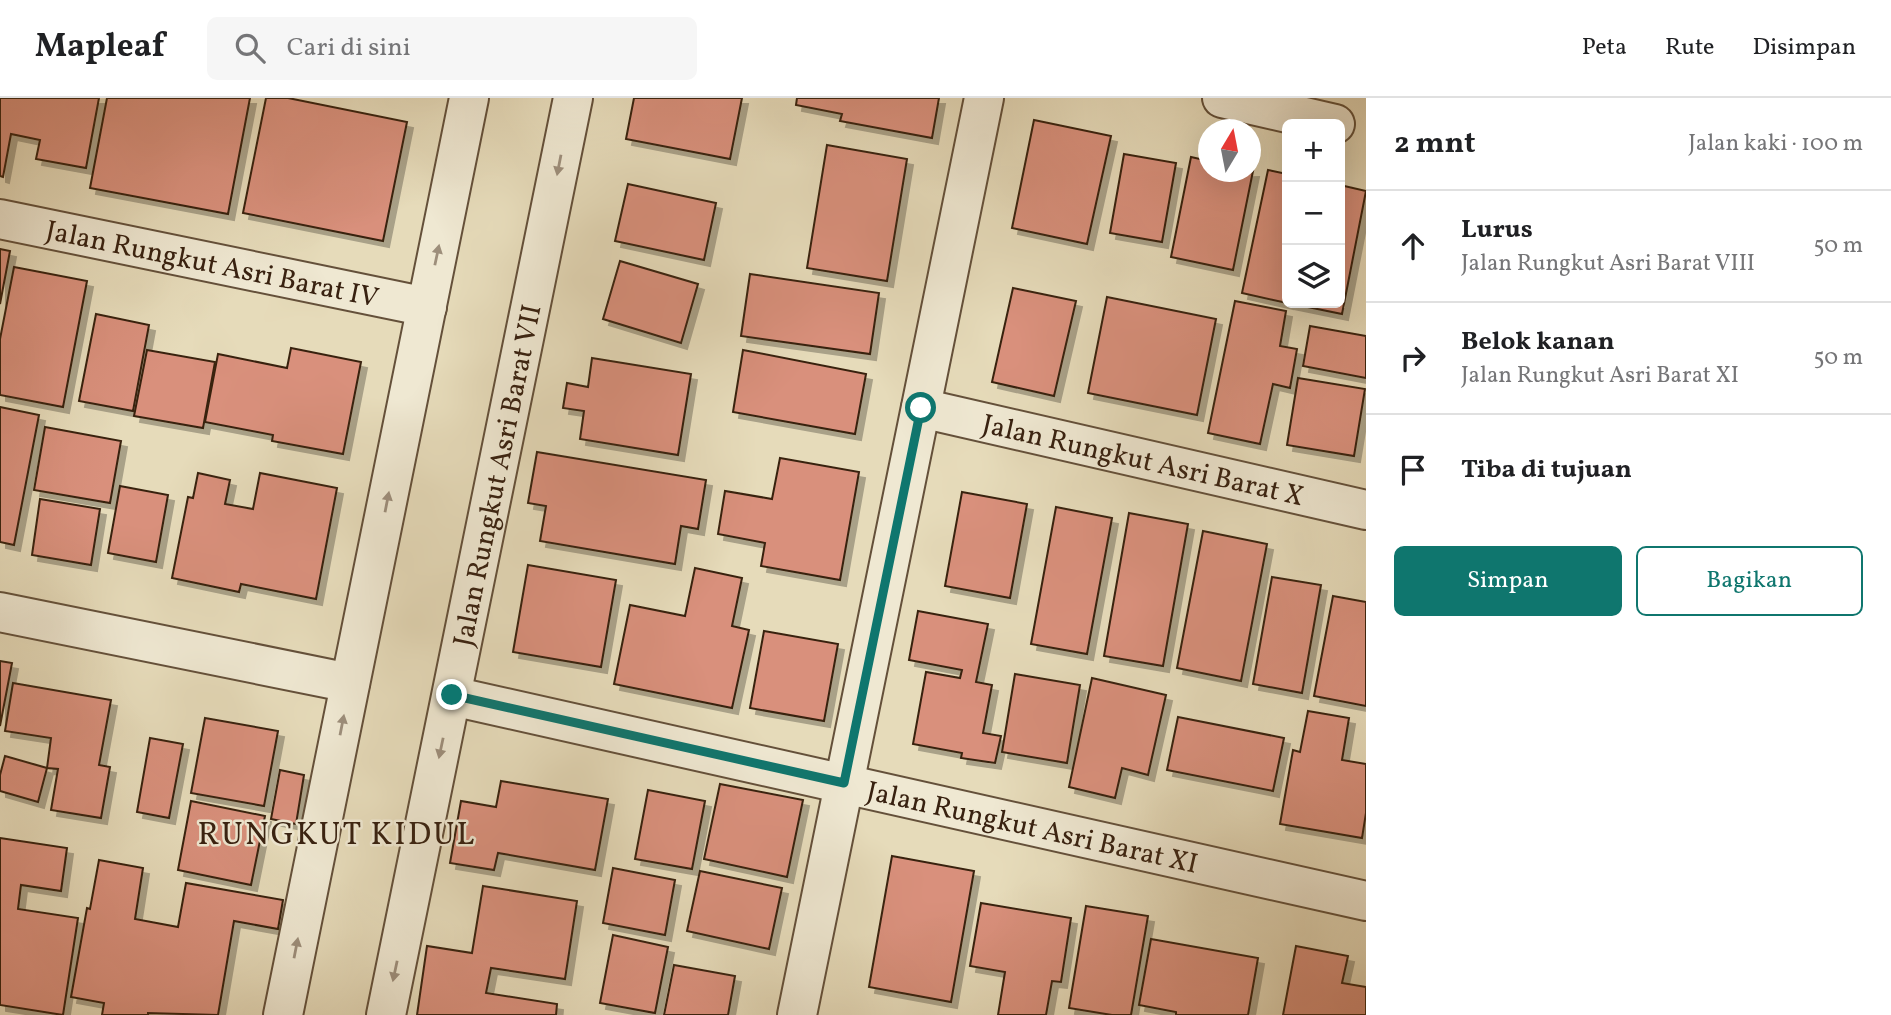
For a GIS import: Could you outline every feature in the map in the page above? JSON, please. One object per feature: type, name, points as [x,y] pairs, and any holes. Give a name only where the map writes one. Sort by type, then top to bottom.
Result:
[{"type":"street","points":[[283,1015],[469,98]]},
{"type":"street","name":"Jalan Rungkut Asri Barat VII","points":[[386,1015],[573,98]]},
{"type":"street","points":[[797,1015],[984,98]]},
{"type":"street","points":[[1222,98],[1312,119]]},
{"type":"street","points":[[1345,126],[1366,131]]},
{"type":"street","name":"Jalan Rungkut Asri Barat IV","points":[[0,219],[426,307]]},
{"type":"street","name":"Jalan Rungkut Asri Barat X","points":[[921,408],[1366,510]]},
{"type":"street","points":[[0,611],[350,683]]},
{"type":"street","name":"Jalan Rungkut Asri Barat XI","points":[[452,695],[1366,901]]},
{"type":"building","points":[[0,98],[99,98],[86,168],[36,159],[40,140],[11,134],[3,177],[0,176]]},
{"type":"building","points":[[107,98],[250,98],[228,214],[90,188]]},
{"type":"building","points":[[266,98],[288,98],[407,122],[383,241],[243,213]]},
{"type":"building","points":[[634,98],[742,98],[730,159],[626,139]]},
{"type":"building","points":[[797,98],[939,98],[932,138],[840,121],[842,114],[796,105]]},
{"type":"building","points":[[1034,120],[1111,136],[1087,244],[1012,228]]},
{"type":"building","points":[[827,145],[907,159],[887,281],[807,268]]},
{"type":"building","points":[[1124,154],[1176,163],[1162,242],[1110,233]]},
{"type":"building","points":[[1191,157],[1198,159],[1198,182],[1251,182],[1233,270],[1171,257]]},
{"type":"building","points":[[1268,170],[1282,173],[1282,302],[1242,293]]},
{"type":"building","points":[[628,184],[716,203],[704,260],[615,241]]},
{"type":"building","points":[[1345,186],[1366,191],[1345,299]]},
{"type":"building","points":[[0,249],[10,251],[0,304]]},
{"type":"building","points":[[620,261],[698,284],[681,343],[603,319]]},
{"type":"building","points":[[14,267],[87,281],[63,407],[0,395],[0,339]]},
{"type":"building","points":[[750,274],[879,293],[870,354],[741,336]]},
{"type":"building","points":[[1013,288],[1076,301],[1054,396],[992,382]]},
{"type":"building","points":[[1107,297],[1216,319],[1197,415],[1088,393]]},
{"type":"building","points":[[1235,301],[1286,311],[1280,346],[1297,349],[1290,388],[1273,384],[1260,444],[1208,433]]},
{"type":"building","points":[[1313,308],[1343,308],[1342,314]]},
{"type":"building","points":[[96,314],[149,325],[133,411],[79,401]]},
{"type":"building","points":[[1310,326],[1366,336],[1366,378],[1303,366]]},
{"type":"building","points":[[291,348],[361,362],[343,454],[272,441],[273,435],[205,422],[218,354],[287,368]]},
{"type":"building","points":[[147,350],[215,362],[203,428],[134,416]]},
{"type":"building","points":[[743,350],[866,374],[855,434],[733,412]]},
{"type":"building","points":[[592,358],[691,374],[678,455],[580,439],[584,411],[563,408],[567,383],[588,387]]},
{"type":"building","points":[[1298,378],[1365,389],[1354,456],[1287,445]]},
{"type":"building","points":[[0,407],[39,415],[14,545],[0,542]]},
{"type":"building","points":[[45,427],[121,441],[110,503],[34,490]]},
{"type":"building","points":[[537,452],[706,480],[698,529],[681,526],[675,564],[540,541],[546,506],[528,503]]},
{"type":"building","points":[[780,458],[859,472],[840,580],[761,566],[765,543],[718,534],[725,491],[772,499]]},
{"type":"building","points":[[198,473],[230,480],[225,504],[253,509],[260,473],[337,488],[316,599],[241,584],[239,592],[172,578],[188,497],[193,498]]},
{"type":"building","points":[[120,486],[168,495],[156,562],[108,553]]},
{"type":"building","points":[[962,492],[1027,504],[1010,598],[945,586]]},
{"type":"building","points":[[40,499],[100,509],[91,565],[32,555]]},
{"type":"building","points":[[1056,507],[1112,518],[1087,654],[1031,644]]},
{"type":"building","points":[[1129,513],[1188,524],[1163,666],[1104,656]]},
{"type":"building","points":[[1203,531],[1267,544],[1241,681],[1177,668]]},
{"type":"building","points":[[528,565],[616,580],[601,667],[513,652]]},
{"type":"building","points":[[695,568],[742,578],[732,626],[749,630],[732,708],[614,684],[630,605],[685,616]]},
{"type":"building","points":[[1272,577],[1321,585],[1302,693],[1253,684]]},
{"type":"building","points":[[1333,596],[1366,602],[1366,706],[1314,696]]},
{"type":"building","points":[[918,611],[988,624],[976,682],[992,685],[983,733],[1001,736],[995,763],[961,758],[962,753],[913,744],[926,672],[960,678],[962,670],[909,660]]},
{"type":"building","points":[[764,631],[838,644],[824,721],[750,708]]},
{"type":"building","points":[[0,661],[12,663],[0,726]]},
{"type":"building","points":[[1015,674],[1080,685],[1067,763],[1002,752]]},
{"type":"building","points":[[1092,678],[1166,695],[1148,775],[1122,768],[1115,798],[1069,787]]},
{"type":"building","points":[[13,683],[111,700],[99,765],[110,767],[101,818],[51,810],[58,769],[47,768],[51,738],[5,731]]},
{"type":"building","points":[[1308,711],[1349,718],[1342,760],[1366,764],[1366,813],[1362,838],[1280,824],[1293,750],[1300,752]]},
{"type":"building","points":[[1178,717],[1284,738],[1273,791],[1167,770]]},
{"type":"building","points":[[205,718],[278,731],[264,806],[191,793]]},
{"type":"building","points":[[150,738],[183,744],[169,818],[137,812]]},
{"type":"building","points":[[5,756],[47,768],[38,802],[0,791],[0,775]]},
{"type":"building","points":[[280,770],[304,775],[296,824],[271,819]]},
{"type":"building","points":[[501,781],[608,799],[595,870],[498,853],[494,870],[450,863],[461,801],[496,807]]},
{"type":"building","points":[[720,784],[803,800],[787,877],[704,859]]},
{"type":"building","points":[[648,790],[705,801],[692,869],[635,859]]},
{"type":"building","points":[[191,801],[265,816],[251,885],[178,870]]},
{"type":"building","points":[[0,838],[67,848],[61,891],[21,885],[18,909],[78,918],[63,1015],[0,1005]]},
{"type":"building","points":[[892,856],[974,871],[951,1002],[869,987]]},
{"type":"building","points":[[99,860],[143,868],[135,919],[178,927],[186,883],[283,900],[278,929],[234,921],[218,1015],[102,1015],[104,1003],[71,997],[87,908],[90,909]]},
{"type":"building","points":[[613,868],[675,880],[665,935],[603,923]]},
{"type":"building","points":[[700,871],[782,888],[769,949],[687,931]]},
{"type":"building","points":[[483,886],[577,901],[565,979],[491,968],[486,993],[557,1004],[556,1015],[417,1015],[427,946],[472,953]]},
{"type":"building","points":[[981,903],[1071,918],[1061,982],[1052,981],[1046,1015],[998,1015],[1005,972],[970,966]]},
{"type":"building","points":[[1086,906],[1148,916],[1131,1015],[1112,1015],[1069,1008]]},
{"type":"building","points":[[613,935],[668,947],[655,1013],[600,1003]]},
{"type":"building","points":[[1151,939],[1258,958],[1248,1015],[1176,1015],[1176,1012],[1139,1005]]},
{"type":"building","points":[[1296,946],[1348,956],[1342,983],[1366,987],[1366,1015],[1283,1015]]},
{"type":"building","points":[[674,965],[735,976],[728,1015],[664,1015]]},
{"type":"district","name":"RUNGKUT KIDUL","points":[[337,833]]},
{"type":"route","points":[[452,695],[844,783],[921,408]]}]
